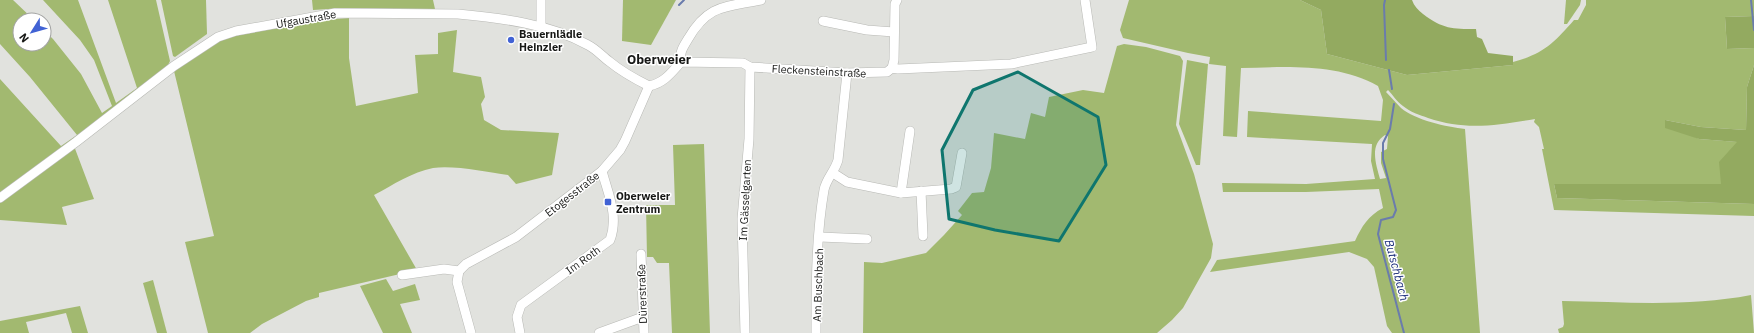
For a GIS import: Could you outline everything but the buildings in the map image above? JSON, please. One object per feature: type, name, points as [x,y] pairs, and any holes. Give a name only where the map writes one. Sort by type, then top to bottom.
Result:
[{"type":"street","points":[[541,0],[541,27]]},
{"type":"street","points":[[649,86],[664,81],[680,62],[680,56],[693,30],[700,21],[713,11],[725,3],[761,0]]},
{"type":"street","points":[[892,68],[895,4],[897,0]]},
{"type":"street","name":"Fleckensteinstraße","points":[[680,62],[743,63],[750,67],[847,74],[887,72],[892,68],[898,69],[1011,64],[1092,47],[1085,0]]},
{"type":"street","name":"Ufgaustraße","points":[[0,198],[76,142],[174,66],[210,41],[227,34],[335,13],[470,15],[541,27],[590,45],[623,71],[649,86]]},
{"type":"street","points":[[823,21],[866,30],[894,32]]},
{"type":"street","name":"Im Gässelgarten","points":[[745,333],[742,219],[749,139],[750,67]]},
{"type":"street","name":"Am Buschbach","points":[[816,333],[820,237],[825,188],[838,160],[847,74]]},
{"type":"street","name":"Etogesstraße","points":[[459,271],[466,264],[516,237],[602,171],[620,150],[625,141],[649,86]]},
{"type":"street","points":[[900,193],[910,130]]},
{"type":"street","points":[[833,173],[847,182],[900,193],[951,189],[956,187],[962,153]]},
{"type":"street","name":"Im Roth","points":[[520,333],[517,317],[521,305],[610,240],[613,232],[614,213],[602,171]]},
{"type":"street","points":[[921,191],[923,236]]},
{"type":"street","name":"Am Buschbach","points":[[820,237],[867,239]]},
{"type":"street","name":"Dürerstraße","points":[[641,254],[644,333]]},
{"type":"street","points":[[402,275],[444,269],[459,271],[457,282],[471,333]]},
{"type":"street","points":[[599,333],[643,317]]},
{"type":"highlighted area","points":[[1018,72],[1098,117],[1106,165],[1059,241],[995,230],[949,219],[942,150],[973,90]]},
{"type":"green space","points":[[0,0],[13,0],[26,12],[12,12],[12,52],[52,52],[52,38],[81,74],[102,113],[112,106],[94,60],[80,40],[43,0],[78,0],[116,103],[137,88],[108,0],[156,0],[170,61],[167,67],[0,194],[0,79],[61,146],[77,135],[30,77],[0,44]]},
{"type":"green space","points":[[161,0],[206,0],[207,34],[175,57],[173,56]]},
{"type":"green space","points":[[312,0],[433,0],[435,9],[344,8],[313,10]]},
{"type":"green space","points":[[623,0],[676,0],[651,45],[622,41]]},
{"type":"green space","points":[[1129,0],[1300,0],[1321,10],[1327,54],[1407,75],[1513,65],[1513,62],[1523,59],[1547,47],[1574,20],[1578,20],[1586,5],[1586,0],[1754,0],[1754,16],[1725,17],[1727,49],[1754,48],[1754,65],[1747,87],[1746,130],[1701,127],[1665,120],[1699,139],[1738,142],[1721,184],[1554,184],[1557,198],[1754,204],[1754,216],[1554,210],[1542,149],[1544,149],[1539,127],[1534,122],[1535,119],[1482,126],[1469,126],[1442,122],[1409,110],[1399,103],[1388,90],[1386,92],[1401,108],[1414,116],[1441,125],[1465,129],[1480,333],[1392,333],[1387,326],[1374,267],[1367,259],[1349,252],[1210,272],[1217,260],[1355,241],[1366,222],[1373,214],[1383,208],[1379,189],[1306,192],[1223,192],[1222,183],[1306,184],[1375,179],[1371,161],[1372,144],[1247,137],[1248,111],[1381,121],[1383,100],[1378,86],[1346,73],[1329,70],[1294,67],[1241,68],[1237,137],[1223,136],[1226,66],[1209,64],[1210,57],[1123,38],[1120,30]],"holes":[[[1385,135],[1388,136],[1387,149],[1381,152],[1381,163],[1386,178],[1380,179],[1375,149],[1380,139]]]},
{"type":"green space","points":[[1300,0],[1412,0],[1419,11],[1436,23],[1460,29],[1476,29],[1477,37],[1482,39],[1488,53],[1513,56],[1513,65],[1407,75],[1327,54],[1321,10]]},
{"type":"green space","points":[[1566,0],[1581,0],[1580,5],[1567,24],[1564,24]]},
{"type":"green space","points":[[1754,16],[1754,48],[1727,49],[1725,17]]},
{"type":"green space","points":[[349,18],[349,58],[356,106],[418,93],[415,55],[438,54],[438,33],[457,30],[453,72],[481,77],[485,97],[481,104],[484,120],[501,130],[559,133],[552,175],[516,184],[508,175],[460,168],[441,167],[425,170],[410,176],[374,195],[417,270],[319,293],[319,297],[306,301],[262,324],[250,333],[208,333],[185,242],[214,236],[174,71],[223,38],[321,20]]},
{"type":"green space","points":[[1124,44],[1146,47],[1180,56],[1183,61],[1176,125],[1194,174],[1213,244],[1211,258],[1183,308],[1157,333],[863,333],[864,262],[882,263],[926,253],[962,215],[958,211],[972,193],[984,192],[991,168],[994,133],[1025,139],[1031,113],[1045,117],[1049,97],[1083,90],[1104,93],[1117,46]]},
{"type":"green space","points":[[1187,60],[1208,64],[1200,165],[1196,165],[1179,124]]},
{"type":"green space","points":[[1754,65],[1754,204],[1557,198],[1554,184],[1721,184],[1719,162],[1737,142],[1699,139],[1665,128],[1665,120],[1701,127],[1746,130],[1747,87]]},
{"type":"green space","points":[[704,144],[710,333],[672,333],[669,263],[657,263],[653,257],[647,257],[646,205],[675,205],[673,145]]},
{"type":"green space","points":[[74,146],[94,199],[62,207],[67,225],[0,220],[0,200]]},
{"type":"green space","points":[[386,279],[393,291],[415,284],[420,300],[400,304],[412,333],[383,333],[360,286]]},
{"type":"green space","points":[[153,280],[167,333],[157,333],[143,283]]},
{"type":"green space","points":[[1751,295],[1754,333],[1559,333],[1558,329],[1563,327],[1564,324],[1562,301],[1657,303],[1728,299]]},
{"type":"green space","points":[[80,306],[88,333],[72,333],[66,313],[26,322],[29,333],[0,333],[0,321]]},
{"type":"waterway","points":[[679,5],[684,0]]},
{"type":"waterway","name":"Butschbach","points":[[1385,0],[1386,60]]},
{"type":"waterway","points":[[1751,0],[1754,30]]},
{"type":"waterway","name":"Butschbach","points":[[1389,70],[1392,89]]},
{"type":"waterway","name":"Butschbach","points":[[1394,104],[1390,129],[1383,143],[1383,159],[1396,210],[1393,217],[1381,220],[1378,234],[1404,333]]},
{"type":"place","name":"Bauernlädle Heinzler","points":[[511,40]]},
{"type":"place","name":"Oberweier Zentrum","points":[[608,202]]},
{"type":"district","name":"Oberweier","points":[[659,59]]}]
